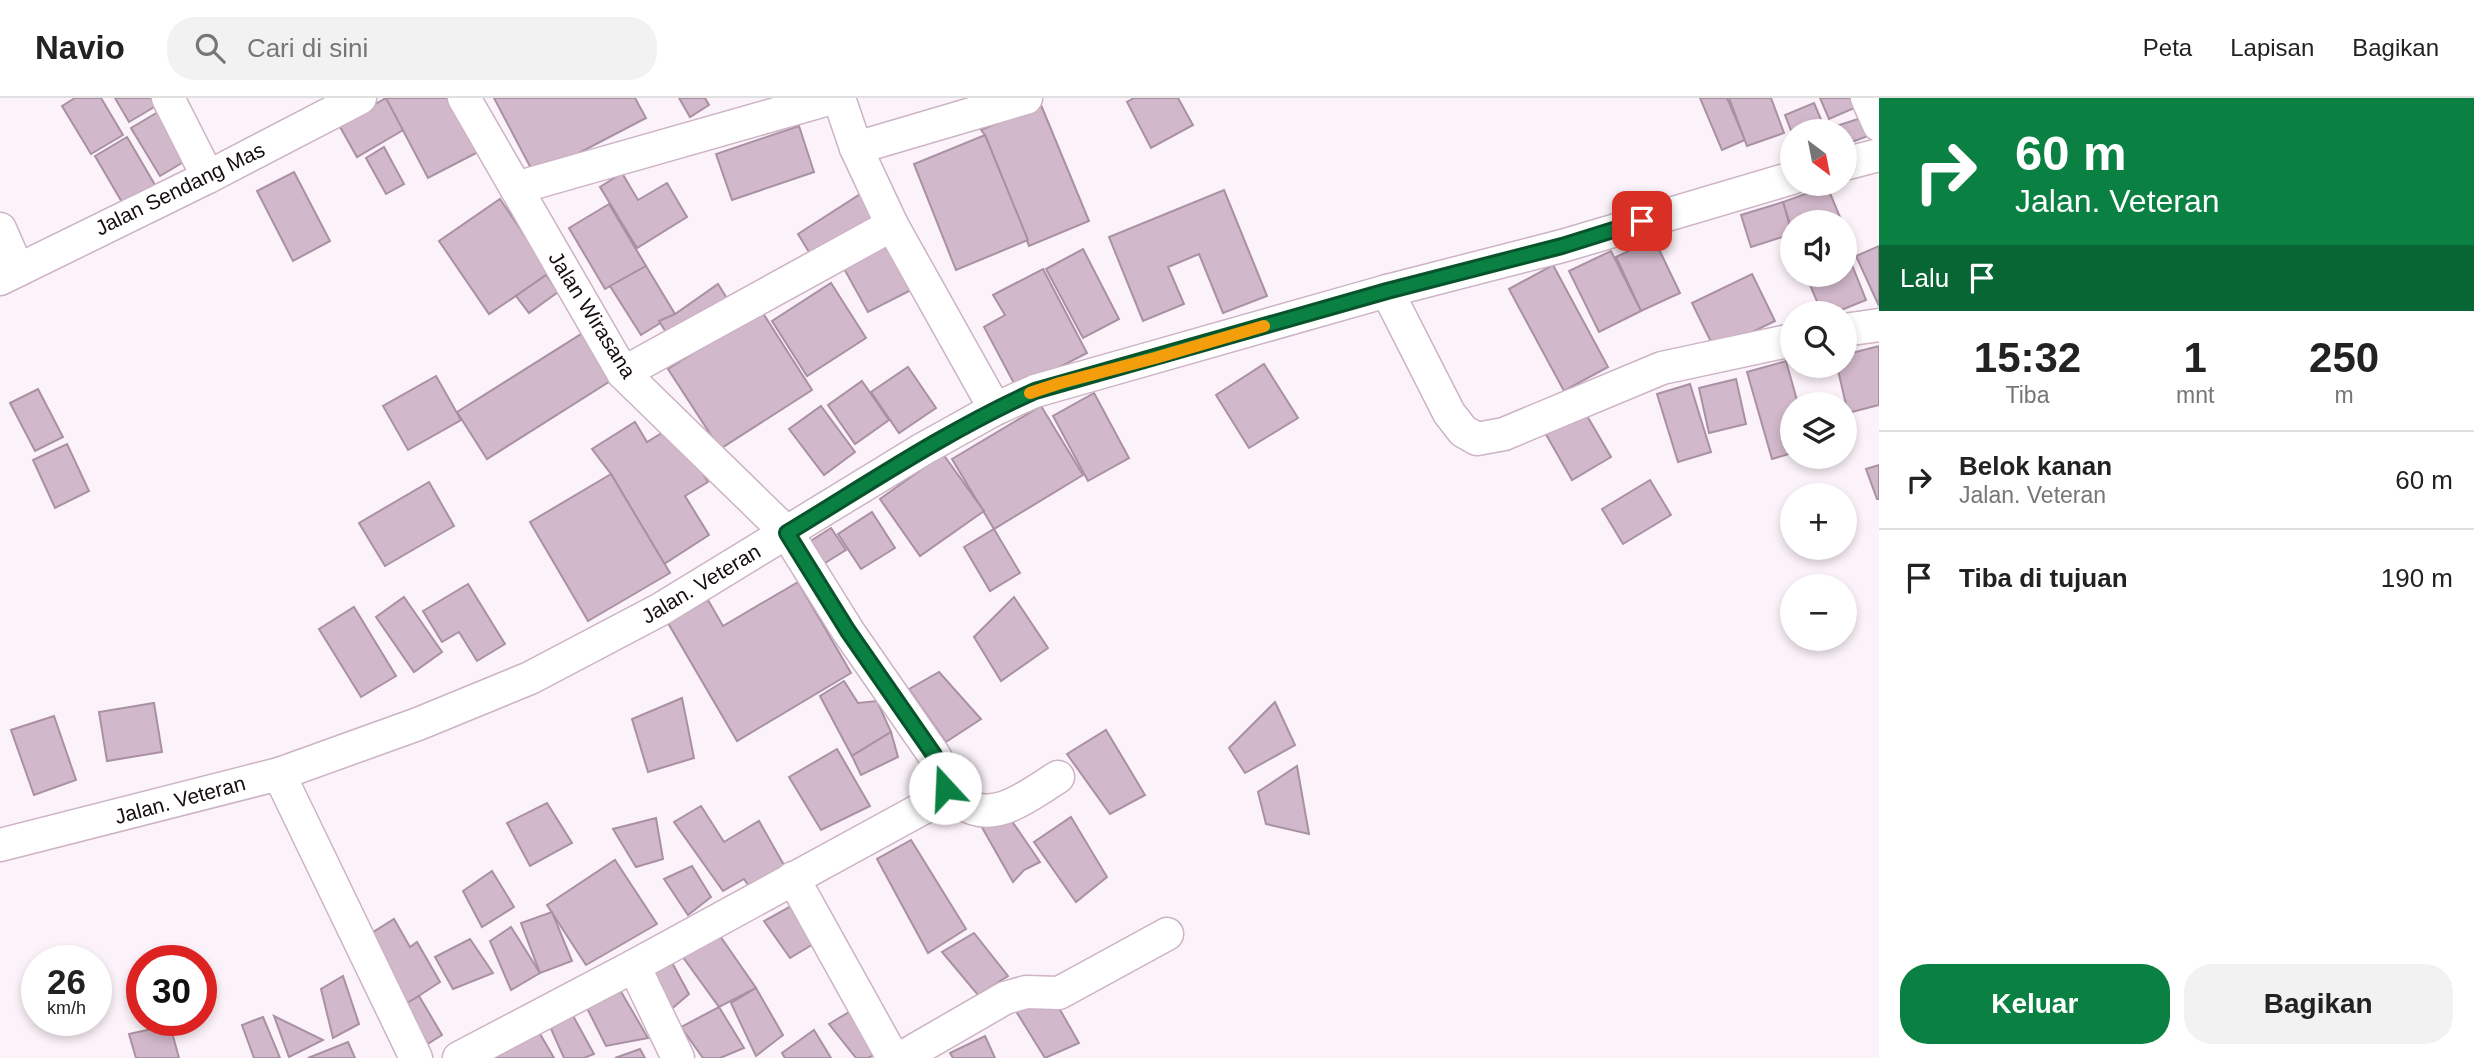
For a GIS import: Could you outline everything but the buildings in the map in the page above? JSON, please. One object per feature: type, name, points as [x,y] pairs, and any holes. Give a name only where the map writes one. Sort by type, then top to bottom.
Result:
[{"type":"street","points":[[168,98],[208,177]]},
{"type":"street","name":"Jalan Sendang Mas","points":[[9,275],[360,98]]},
{"type":"street","name":"Jalan Wirasana","points":[[464,98],[623,373],[787,533],[848,631],[934,755],[944,774],[945,788]]},
{"type":"street","points":[[516,188],[832,98]]},
{"type":"street","points":[[839,98],[856,148],[892,225],[995,409]]},
{"type":"street","points":[[856,148],[1026,98]]},
{"type":"street","points":[[1867,98],[1879,125]]},
{"type":"street","points":[[1857,161],[1879,155]]},
{"type":"street","name":"Jalan. Veteran","points":[[0,845],[279,774],[418,724],[530,678],[661,609],[923,449],[995,409],[1060,383],[1387,291],[1562,246],[1780,182]]},
{"type":"street","points":[[623,373],[892,225]]},
{"type":"street","points":[[0,229],[9,275]]},
{"type":"street","points":[[1387,291],[1449,413],[1464,431],[1477,439],[1504,434],[1662,368],[1780,343]]},
{"type":"street","points":[[1857,328],[1879,325]]},
{"type":"street","points":[[279,774],[416,1058]]},
{"type":"street","points":[[459,1058],[923,808],[945,788],[961,803],[979,811],[1000,810],[1015,804],[1058,777]]},
{"type":"street","points":[[793,878],[893,1058]]},
{"type":"street","points":[[901,1058],[1004,998],[1026,992],[1059,993],[1167,934]]},
{"type":"street","points":[[634,966],[678,1058]]},
{"type":"slow traffic","points":[[1030,393],[1264,326]]},
{"type":"route","points":[[945,788],[944,774],[934,755],[848,631],[787,533],[923,449],[995,409],[1035,391],[1387,291],[1562,246],[1642,221]]}]
